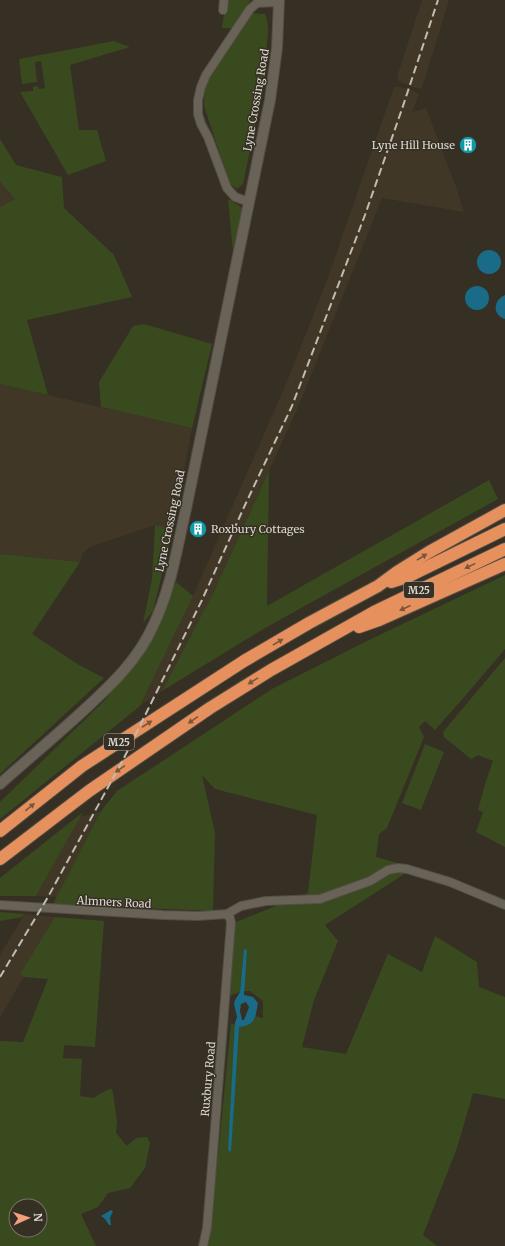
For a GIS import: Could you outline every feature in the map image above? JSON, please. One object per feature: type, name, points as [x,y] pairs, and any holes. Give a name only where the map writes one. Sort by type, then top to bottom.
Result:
[{"type":"highway","points":[[378,586],[429,552],[505,510]]},
{"type":"highway","name":"M25","points":[[0,832],[82,766],[244,661],[309,623],[378,586],[407,577],[505,529]]},
{"type":"highway","name":"M25","points":[[0,859],[89,790],[210,708],[271,670],[374,612],[505,549]]},
{"type":"highway","points":[[335,634],[379,620],[505,564]]},
{"type":"street","points":[[223,10],[224,0]]},
{"type":"street","name":"Lyne Crossing Road","points":[[0,784],[62,731],[131,663],[143,645],[156,620],[173,571],[249,202],[275,72],[279,1],[256,2],[210,70],[201,87],[198,100],[198,114],[201,124],[208,137],[227,188],[238,199],[249,202]]},
{"type":"street","points":[[227,914],[241,906],[266,901],[320,899],[370,881],[394,868],[407,869],[450,882],[505,905]]},
{"type":"street","name":"Almners Road","points":[[0,905],[164,915],[198,916],[227,914]]},
{"type":"street","name":"Ruxbury Road","points":[[203,1246],[207,1228],[230,944],[231,923],[227,914]]},
{"type":"shaded area","points":[[422,0],[449,0],[422,88],[416,88],[403,83],[398,80],[397,77]]},
{"type":"shaded area","points":[[394,87],[401,87],[414,91],[420,95],[418,96],[412,112],[426,108],[458,192],[464,212],[382,198],[299,405],[214,591],[162,691],[140,706],[193,596],[286,384],[327,280]]},
{"type":"shaded area","points":[[0,182],[15,199],[0,207]]},
{"type":"shaded area","points":[[0,384],[192,428],[173,529],[155,525],[90,547],[83,553],[80,562],[0,554]]},
{"type":"shaded area","points":[[101,811],[57,897],[36,896],[80,817]]},
{"type":"shaded area","points":[[25,914],[55,917],[20,974],[24,977],[0,1017],[0,955]]},
{"type":"green space","points":[[226,0],[250,1],[232,28],[222,28]]},
{"type":"green space","points":[[252,13],[265,14],[268,23],[268,36],[260,101],[243,184],[237,189],[230,184],[204,106],[204,96],[214,68]]},
{"type":"green space","points":[[114,41],[130,47],[70,65],[79,130],[97,130],[106,161],[68,175],[20,92],[33,91],[33,87],[37,86],[39,89],[45,88],[41,61],[35,62],[37,82],[22,84],[19,59]]},
{"type":"green space","points":[[0,139],[16,165],[62,177],[64,208],[114,255],[132,297],[27,320],[48,395],[0,384],[0,207],[15,199],[0,182]]},
{"type":"green space","points":[[228,199],[241,207],[243,210],[233,252]]},
{"type":"green space","points":[[144,324],[212,344],[192,428],[101,407],[99,382],[133,326]]},
{"type":"green space","points":[[269,471],[267,606],[489,480],[498,499],[265,628],[162,691],[214,591]]},
{"type":"green space","points":[[155,525],[173,529],[153,611],[143,623],[152,579]]},
{"type":"green space","points":[[0,554],[80,562],[32,634],[79,665],[104,678],[0,774]]},
{"type":"green space","points":[[505,575],[505,649],[435,730],[425,721],[419,727],[424,737],[387,828],[379,834],[376,857],[422,870],[406,873],[325,925],[338,941],[314,1000],[302,1047],[346,1054],[388,954],[422,972],[435,936],[477,962],[479,987],[505,997],[505,1099],[473,1093],[457,1148],[423,1235],[437,1246],[206,1246],[218,1156],[231,1023],[239,1026],[252,1023],[255,1016],[263,1018],[263,1001],[250,991],[243,991],[247,950],[244,950],[240,992],[229,996],[236,922],[308,893],[317,815],[215,789],[202,775],[215,833],[213,911],[53,904],[101,811],[117,791],[272,689],[367,641]]},
{"type":"green space","points":[[176,582],[193,596],[140,706],[0,819],[0,802],[105,700],[151,640]]},
{"type":"green space","points":[[505,658],[505,847],[476,832],[483,812],[478,810],[493,761],[478,755],[471,759],[444,737],[443,732]]},
{"type":"green space","points":[[425,744],[444,752],[421,810],[402,803]]},
{"type":"green space","points":[[83,812],[36,896],[0,896],[0,878]]},
{"type":"green space","points":[[0,912],[25,914],[22,917],[0,921]]},
{"type":"green space","points":[[55,917],[104,921],[95,1047],[64,1045],[63,1058],[82,1059],[80,1096],[93,1098],[109,1089],[112,1089],[117,1121],[116,1133],[127,1146],[136,1138],[147,1137],[150,1143],[145,1168],[130,1188],[108,1193],[98,1207],[81,1214],[96,1246],[0,1246],[0,1041],[23,1042],[48,979],[24,977],[20,974]]},
{"type":"water","points":[[489,250],[494,251],[500,257],[500,267],[494,273],[489,274],[484,273],[478,267],[477,262],[478,257],[484,251]]},
{"type":"water","points":[[477,286],[486,289],[489,298],[486,307],[477,310],[468,307],[465,298],[468,289]]},
{"type":"water","points":[[505,295],[505,319],[496,311],[496,304],[501,297]]},
{"type":"water","points":[[244,949],[247,950],[244,995],[253,997],[258,1003],[254,1020],[249,1025],[239,1027],[231,1152],[228,1150],[235,1023],[237,1017],[234,1004],[240,992]],"holes":[[[246,1002],[249,1007],[244,1020],[242,1020],[240,1011],[241,1004]]]},
{"type":"water","points":[[111,1210],[113,1211],[110,1218],[111,1225],[109,1225],[101,1216]]},
{"type":"railway","points":[[0,977],[48,897],[124,758],[202,600],[292,406],[365,215],[438,0]]},
{"type":"place","name":"Lyne Hill House","points":[[468,145]]},
{"type":"place","name":"Roxbury Cottages","points":[[198,529]]}]
